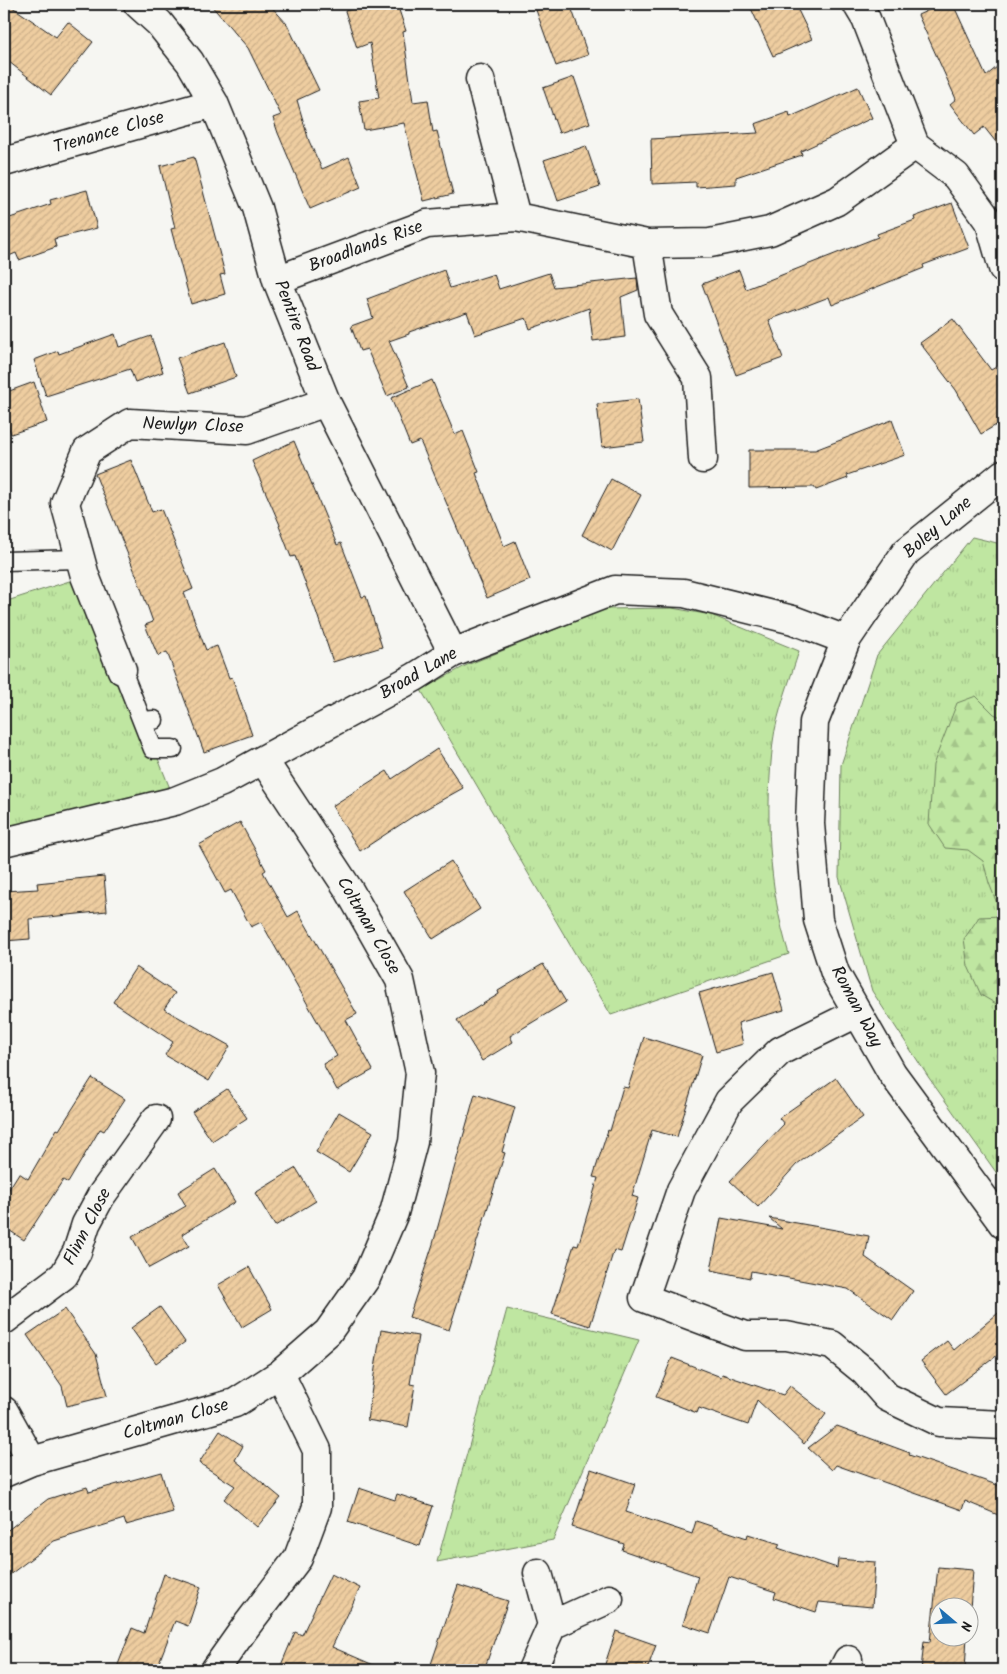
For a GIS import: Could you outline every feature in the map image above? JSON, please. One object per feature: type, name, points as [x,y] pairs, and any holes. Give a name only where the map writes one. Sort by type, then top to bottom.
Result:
[{"type":"street","name":"Pentire Road","points":[[138,4],[158,23],[190,62],[214,103],[257,208],[278,280],[326,402],[453,653]]},
{"type":"street","points":[[857,4],[866,19],[915,145],[956,176],[990,223],[1003,268]]},
{"type":"street","points":[[480,79],[516,217]]},
{"type":"street","name":"Trenance Close","points":[[4,162],[214,103]]},
{"type":"street","name":"Broadlands Rise","points":[[278,280],[427,224],[516,217],[647,244],[710,243],[770,231],[837,201],[915,145]]},
{"type":"street","points":[[647,244],[658,314],[698,378],[703,459]]},
{"type":"street","name":"Newlyn Close","points":[[122,670],[80,559],[65,503],[87,451],[130,423],[247,430],[326,402]]},
{"type":"street","name":"Boley Lane","points":[[846,640],[906,552],[1001,479]]},
{"type":"street","name":"Broad Lane","points":[[4,842],[175,801],[222,782],[264,761],[453,653],[615,590],[684,593],[793,620],[846,640]]},
{"type":"street","name":"Roman Way","points":[[846,640],[814,722],[810,824],[818,920],[836,973],[892,1074],[1003,1224]]},
{"type":"street","name":"Coltman Close","points":[[4,1474],[32,1461],[235,1403],[280,1374],[328,1332],[366,1278],[394,1213],[413,1142],[420,1073],[400,980],[349,890],[264,761]]},
{"type":"street","points":[[857,1013],[780,1051],[729,1101],[681,1190],[644,1298],[744,1336],[786,1336],[832,1345],[864,1372],[887,1397],[938,1422],[1003,1425]]},
{"type":"street","name":"Flinn Close","points":[[4,1320],[64,1275],[77,1252],[86,1224],[101,1196],[156,1119]]},
{"type":"street","points":[[215,1670],[298,1558],[317,1507],[317,1450],[280,1374]]},
{"type":"street","points":[[4,1411],[32,1461]]},
{"type":"street","points":[[532,1670],[552,1625],[538,1573]]},
{"type":"street","points":[[552,1625],[609,1599]]},
{"type":"lane","points":[[4,562],[80,559]]},
{"type":"lane","points":[[122,670],[148,720],[153,749],[173,750]]},
{"type":"green space","points":[[972,537],[997,543],[1003,549],[1003,1182],[929,1078],[872,991],[839,877],[841,765],[877,655]]},
{"type":"green space","points":[[85,576],[175,801],[4,842],[4,602]]},
{"type":"green space","points":[[672,608],[711,615],[799,651],[780,709],[775,732],[769,795],[770,849],[773,876],[782,929],[789,954],[611,1015],[421,690],[467,665],[605,609]]},
{"type":"green space","points":[[976,696],[994,714],[1003,718],[1003,1008],[981,995],[968,966],[964,939],[979,917],[1002,916],[989,883],[983,861],[968,850],[945,848],[929,824],[933,765],[957,703]]},
{"type":"green space","points":[[507,1309],[639,1340],[553,1540],[437,1562]]},
{"type":"building","points":[[4,4],[8,4],[56,37],[68,22],[93,42],[51,95],[4,58]]},
{"type":"building","points":[[210,4],[269,4],[287,24],[319,90],[297,100],[309,141],[322,169],[349,157],[361,187],[310,209],[273,118],[281,115],[248,48]]},
{"type":"building","points":[[366,4],[397,4],[406,31],[403,32],[413,102],[428,100],[433,132],[437,131],[453,194],[424,201],[404,123],[364,130],[359,101],[379,98],[370,43],[357,48],[345,11]]},
{"type":"building","points":[[554,4],[570,4],[588,55],[556,66],[536,10]]},
{"type":"building","points":[[749,4],[795,4],[812,39],[773,56]]},
{"type":"building","points":[[942,4],[953,4],[986,76],[1003,62],[1003,151],[984,127],[974,135],[950,104],[956,99],[918,15]]},
{"type":"building","points":[[574,77],[590,123],[559,133],[543,88]]},
{"type":"building","points":[[858,87],[872,118],[801,151],[802,155],[736,177],[736,184],[696,187],[696,182],[652,184],[651,139],[758,133],[755,124],[789,112],[790,117]]},
{"type":"building","points":[[586,146],[600,187],[558,201],[544,160]]},
{"type":"building","points":[[194,157],[225,274],[220,275],[225,294],[191,304],[171,229],[175,228],[160,166]]},
{"type":"building","points":[[87,190],[97,228],[54,239],[56,247],[19,260],[16,253],[4,258],[4,220],[51,204],[50,200]]},
{"type":"building","points":[[952,203],[969,248],[923,265],[924,268],[832,305],[829,297],[769,320],[783,358],[736,375],[702,284],[739,270],[746,289],[878,237],[877,234],[915,220],[914,217]]},
{"type":"building","points":[[444,270],[450,288],[494,274],[499,289],[549,273],[554,287],[637,278],[638,290],[621,297],[625,337],[593,341],[589,308],[530,329],[526,318],[475,335],[467,312],[409,332],[409,334],[389,341],[409,387],[387,396],[367,349],[360,351],[351,326],[373,318],[367,299]]},
{"type":"building","points":[[953,319],[991,370],[1003,363],[1003,421],[981,434],[956,390],[920,343]]},
{"type":"building","points":[[115,334],[119,347],[151,336],[163,372],[135,382],[130,369],[46,396],[34,360],[58,351],[59,354]]},
{"type":"building","points":[[225,342],[236,377],[190,393],[177,358]]},
{"type":"building","points":[[432,380],[455,435],[463,431],[479,472],[476,473],[504,546],[515,541],[530,580],[487,598],[420,441],[410,445],[391,398]]},
{"type":"building","points":[[34,382],[47,422],[11,434],[4,414],[4,393]]},
{"type":"building","points":[[638,399],[644,442],[602,447],[597,404]]},
{"type":"building","points":[[892,420],[905,455],[847,475],[848,478],[816,490],[814,487],[749,488],[749,450],[815,450]]},
{"type":"building","points":[[294,441],[337,545],[341,543],[362,597],[366,596],[382,647],[333,662],[295,556],[291,557],[280,525],[252,461]]},
{"type":"building","points":[[131,460],[152,512],[161,509],[193,589],[184,593],[206,650],[217,646],[229,678],[232,677],[252,735],[204,752],[167,652],[158,656],[145,625],[153,622],[137,577],[95,474]]},
{"type":"building","points":[[611,479],[641,495],[612,551],[582,535]]},
{"type":"building","points":[[437,749],[463,788],[415,815],[360,851],[332,806],[387,771],[392,779]]},
{"type":"building","points":[[240,822],[266,870],[263,872],[288,917],[298,911],[357,1014],[346,1020],[373,1070],[337,1090],[323,1064],[337,1056],[261,922],[251,927],[231,890],[225,893],[199,845]]},
{"type":"building","points":[[451,861],[480,909],[433,939],[404,891]]},
{"type":"building","points":[[104,876],[107,911],[29,919],[30,939],[4,941],[4,891],[38,889],[37,883]]},
{"type":"building","points":[[543,964],[566,1002],[510,1036],[513,1042],[482,1061],[457,1020],[499,994],[498,991]]},
{"type":"building","points":[[136,967],[175,993],[164,1009],[230,1046],[209,1081],[165,1055],[173,1042],[113,1002]]},
{"type":"building","points":[[773,972],[784,1010],[738,1023],[743,1044],[716,1052],[699,993]]},
{"type":"building","points":[[644,1037],[702,1055],[677,1137],[652,1130],[632,1196],[638,1198],[621,1252],[614,1250],[590,1326],[552,1314],[574,1245],[578,1246],[598,1178],[593,1177],[608,1130],[610,1131],[623,1087],[628,1088]]},
{"type":"building","points":[[92,1078],[125,1099],[104,1131],[100,1129],[68,1183],[63,1180],[24,1240],[4,1227],[4,1197],[19,1173],[28,1179],[57,1129],[59,1130]]},
{"type":"building","points":[[836,1078],[863,1117],[797,1164],[758,1207],[730,1181],[784,1124],[779,1118]]},
{"type":"building","points":[[227,1089],[247,1118],[212,1141],[192,1112]]},
{"type":"building","points":[[475,1094],[515,1107],[502,1152],[505,1153],[449,1330],[409,1317],[433,1244]]},
{"type":"building","points":[[339,1112],[373,1132],[349,1172],[316,1152]]},
{"type":"building","points":[[296,1168],[316,1201],[275,1226],[255,1193]]},
{"type":"building","points":[[215,1169],[235,1202],[182,1234],[189,1246],[149,1268],[132,1237],[186,1206],[178,1192]]},
{"type":"building","points":[[721,1218],[782,1229],[769,1218],[869,1236],[865,1257],[913,1291],[893,1320],[848,1289],[751,1271],[750,1278],[711,1270]]},
{"type":"building","points":[[249,1267],[272,1309],[242,1327],[218,1285]]},
{"type":"building","points":[[160,1307],[185,1342],[156,1363],[131,1328]]},
{"type":"building","points":[[65,1309],[96,1354],[107,1396],[67,1406],[62,1386],[27,1335]]},
{"type":"building","points":[[1003,1309],[1003,1351],[946,1394],[921,1361],[947,1341],[954,1350]]},
{"type":"building","points":[[381,1330],[418,1336],[410,1384],[415,1385],[408,1427],[367,1420]]},
{"type":"building","points":[[672,1358],[721,1377],[722,1374],[783,1395],[790,1386],[826,1414],[804,1444],[757,1400],[748,1425],[699,1408],[697,1413],[656,1397]]},
{"type":"building","points":[[837,1426],[910,1453],[909,1455],[1003,1487],[1003,1517],[965,1501],[962,1510],[836,1465],[832,1470],[808,1448]]},
{"type":"building","points":[[220,1431],[243,1446],[235,1460],[281,1498],[257,1527],[224,1499],[235,1486],[199,1463]]},
{"type":"building","points":[[591,1469],[635,1484],[626,1512],[692,1534],[696,1521],[747,1538],[748,1534],[780,1544],[778,1548],[837,1568],[838,1559],[875,1562],[872,1607],[819,1602],[816,1612],[774,1598],[776,1592],[729,1577],[710,1633],[683,1624],[698,1576],[622,1550],[624,1544],[572,1527]]},
{"type":"building","points":[[161,1472],[173,1512],[126,1525],[124,1519],[54,1541],[4,1579],[4,1533],[48,1499],[87,1487],[89,1492]]},
{"type":"building","points":[[359,1488],[395,1500],[397,1494],[433,1506],[420,1546],[348,1522]]},
{"type":"building","points":[[938,1567],[973,1570],[971,1596],[935,1596]]},
{"type":"building","points":[[164,1574],[201,1587],[188,1626],[175,1621],[156,1670],[116,1670],[132,1628],[144,1633]]},
{"type":"building","points":[[331,1574],[360,1588],[332,1647],[385,1670],[279,1670],[295,1632],[302,1635]]},
{"type":"building","points":[[458,1585],[508,1601],[484,1670],[429,1670]]},
{"type":"building","points":[[616,1631],[656,1645],[647,1670],[603,1670]]},
{"type":"building","points":[[924,1641],[930,1642],[930,1646],[966,1646],[965,1670],[921,1670]]}]
